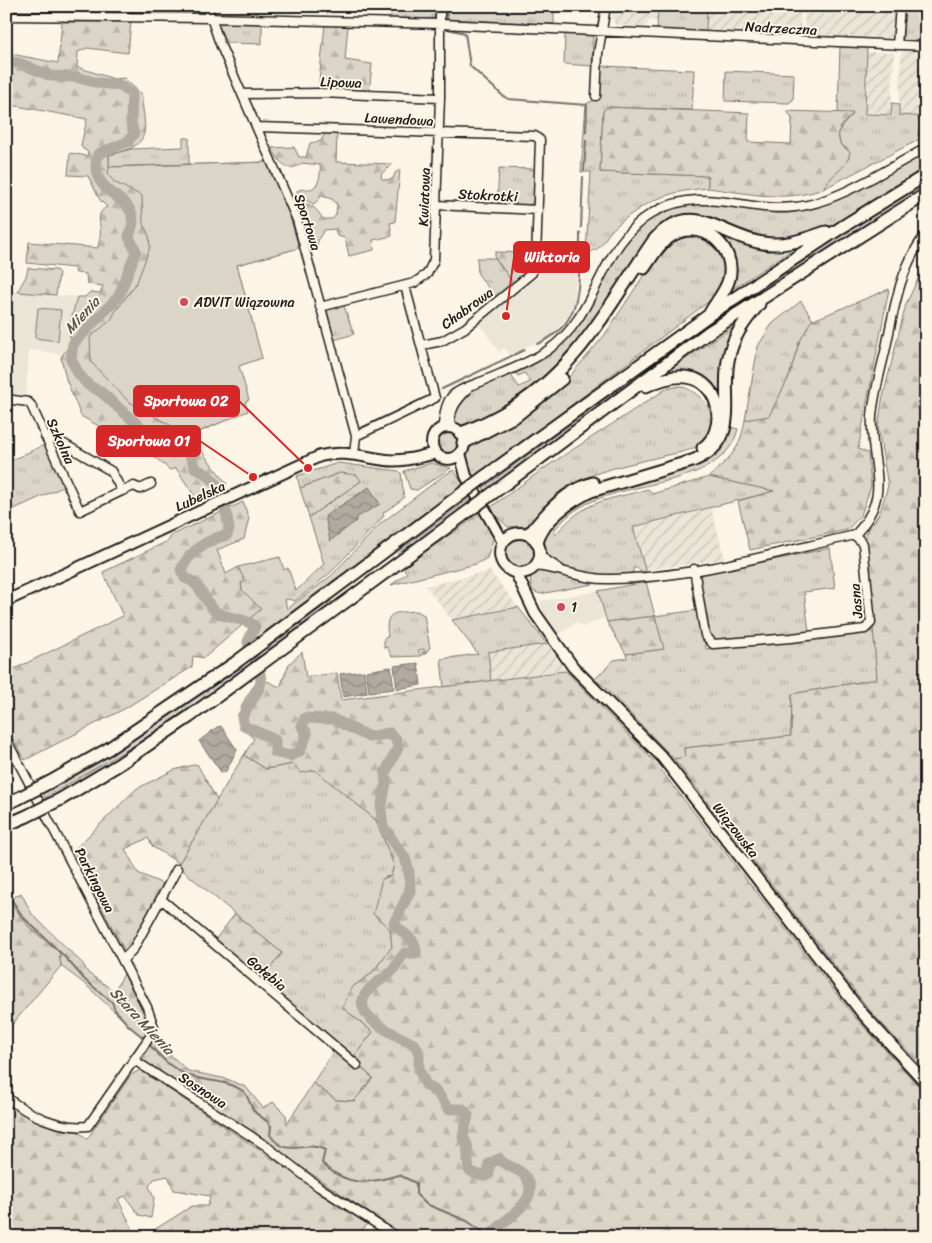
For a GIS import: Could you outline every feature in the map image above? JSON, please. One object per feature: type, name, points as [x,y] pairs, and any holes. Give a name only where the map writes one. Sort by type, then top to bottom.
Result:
[{"type":"highway","points":[[12,802],[102,752],[235,663],[484,477],[709,315],[842,227],[926,175]]},
{"type":"highway","points":[[6,826],[62,799],[118,765],[241,679],[709,332],[926,194]]},
{"type":"highway","points":[[454,440],[510,410],[558,373],[593,332],[654,240],[670,226],[687,220],[704,221],[748,240],[769,244],[800,241],[842,227]]},
{"type":"highway","points":[[454,440],[517,415],[559,383],[594,344],[656,251],[666,240],[685,230],[698,230],[714,237],[723,246],[729,257],[730,270],[728,282],[709,315]]},
{"type":"highway","points":[[537,542],[539,536],[557,513],[578,497],[702,458],[717,445],[727,424],[726,373],[732,343],[750,314],[767,295]]},
{"type":"highway","points":[[527,534],[532,531],[551,508],[572,491],[686,456],[706,446],[712,438],[718,420],[718,408],[714,396],[706,385],[695,379],[673,377],[630,392]]},
{"type":"main road","points":[[434,434],[454,440],[442,458],[434,449],[434,434]]},
{"type":"main road","points":[[454,440],[466,476],[493,520],[507,538]]},
{"type":"main road","name":"Lubelska","points":[[6,601],[320,456],[343,452],[387,460],[413,458],[434,449]]},
{"type":"main road","points":[[527,534],[537,542],[540,556],[532,569],[516,573],[509,570],[502,562],[500,552],[507,538],[527,534]]},
{"type":"main road","name":"Wiązowska","points":[[527,594],[532,569]]},
{"type":"main road","name":"Wiązowska","points":[[516,573],[546,632],[573,667],[667,763],[862,1013],[926,1084]]},
{"type":"street","name":"Sportowa","points":[[206,6],[297,220],[356,436],[354,454]]},
{"type":"street","name":"Kwiatowa","points":[[320,307],[406,286],[423,278],[432,267],[437,205],[440,6]]},
{"type":"street","points":[[596,96],[598,54],[606,6]]},
{"type":"street","points":[[897,45],[900,6]]},
{"type":"street","name":"Nadrzeczna","points":[[6,16],[210,18],[441,24],[926,46]]},
{"type":"street","name":"Lipowa","points":[[242,94],[320,93],[440,98]]},
{"type":"street","name":"Lawendowa","points":[[258,127],[535,136],[538,138]]},
{"type":"street","name":"Chabrowa","points":[[422,345],[437,343],[460,332],[532,273],[536,259],[541,146],[538,138]]},
{"type":"street","points":[[454,440],[447,405],[452,396],[469,386],[535,358],[558,343],[583,313],[616,247],[628,232],[654,213],[678,203],[704,199],[774,207],[811,204],[836,195],[926,148]]},
{"type":"street","name":"Stokrotki","points":[[437,205],[538,210]]},
{"type":"street","points":[[532,569],[610,579],[694,570],[855,535],[873,511],[878,492],[872,417],[900,284],[908,262],[926,234]]},
{"type":"street","points":[[356,436],[435,398],[406,286]]},
{"type":"street","name":"Szkolna","points":[[6,399],[30,403],[80,511],[122,491]]},
{"type":"street","points":[[45,436],[52,437],[111,471],[122,491],[134,486],[140,489],[151,484]]},
{"type":"street","name":"Jasna","points":[[694,570],[705,635],[713,644],[791,638],[865,629],[871,623],[864,553],[863,544],[855,535]]},
{"type":"street","points":[[540,556],[573,575]]},
{"type":"street","name":"Parkingowa","points":[[6,739],[147,1007],[154,1027],[134,1060]]},
{"type":"street","points":[[123,960],[134,948],[177,869]]},
{"type":"street","name":"Gołębia","points":[[160,899],[356,1066]]},
{"type":"street","points":[[6,1097],[22,1109],[60,1124],[76,1127],[88,1126],[134,1060]]},
{"type":"street","name":"Sosnowa","points":[[134,1060],[258,1141],[319,1188],[397,1237]]},
{"type":"shaded area","points":[[612,6],[658,6],[658,21],[649,20],[646,27],[616,25],[612,20]]},
{"type":"shaded area","points":[[707,6],[801,6],[800,34],[706,30]]},
{"type":"shaded area","points":[[805,6],[895,6],[894,38],[804,35]]},
{"type":"shaded area","points":[[904,50],[926,51],[926,117],[899,115],[901,53]]},
{"type":"shaded area","points":[[867,52],[894,52],[891,115],[865,114]]},
{"type":"shaded area","points":[[541,243],[577,244],[575,301],[569,315],[551,336],[510,354],[504,348],[499,352],[479,323],[539,276]]},
{"type":"shaded area","points":[[6,291],[104,299],[102,308],[62,354],[29,350],[26,395],[6,393]]},
{"type":"shaded area","points":[[711,508],[725,559],[645,570],[633,527]]},
{"type":"shaded area","points":[[490,571],[518,607],[452,620],[426,586]]},
{"type":"shaded area","points":[[598,591],[606,617],[583,627],[577,622],[557,636],[544,614],[540,601]]},
{"type":"shaded area","points":[[547,644],[566,671],[491,681],[488,652]]},
{"type":"green space","points":[[44,6],[202,6],[202,8],[195,14],[44,13]]},
{"type":"green space","points":[[390,6],[434,6],[435,16],[433,19],[391,18]]},
{"type":"green space","points":[[442,6],[554,6],[554,24],[444,19]]},
{"type":"green space","points":[[658,6],[707,6],[706,33],[657,31]]},
{"type":"green space","points":[[904,6],[926,6],[926,43],[903,42]]},
{"type":"green space","points":[[62,22],[131,22],[128,53],[87,48],[78,52],[77,67],[114,79],[124,78],[141,94],[145,128],[140,142],[133,147],[109,155],[109,167],[268,162],[289,213],[299,248],[237,265],[252,321],[222,422],[190,436],[227,484],[197,500],[176,468],[170,470],[157,459],[81,416],[66,379],[61,357],[72,342],[68,331],[77,297],[85,297],[90,292],[100,293],[103,286],[87,284],[86,274],[76,273],[74,268],[27,263],[29,242],[98,248],[100,238],[99,220],[101,213],[107,207],[100,200],[88,176],[68,175],[70,153],[87,156],[88,152],[81,145],[87,119],[6,104],[6,53],[58,63]]},
{"type":"green space","points":[[222,23],[262,23],[262,44],[227,43],[219,27]]},
{"type":"green space","points":[[325,24],[348,25],[345,60],[372,64],[369,93],[318,91]]},
{"type":"green space","points":[[565,34],[591,35],[593,38],[592,66],[564,64]]},
{"type":"green space","points":[[840,47],[867,48],[865,114],[891,115],[892,103],[899,104],[899,115],[926,117],[926,126],[919,129],[918,136],[922,134],[926,136],[823,189],[848,149],[841,145],[839,135],[841,127],[853,114],[838,113]]},
{"type":"green space","points":[[601,66],[694,70],[692,110],[607,107],[603,111],[600,172],[708,176],[708,188],[674,193],[650,203],[634,212],[611,231],[599,248],[586,252],[591,172],[581,172],[586,104],[598,98]]},
{"type":"green space","points":[[726,71],[794,74],[793,100],[789,103],[725,101]]},
{"type":"green space","points":[[607,107],[749,113],[748,142],[791,144],[792,118],[787,111],[853,113],[841,127],[838,134],[841,145],[850,152],[849,158],[823,189],[809,193],[780,196],[766,196],[708,188],[708,176],[600,172],[603,111]]},
{"type":"green space","points":[[325,133],[337,134],[336,162],[393,164],[382,173],[381,178],[385,180],[393,179],[395,173],[400,170],[395,222],[390,223],[392,236],[373,240],[374,250],[349,256],[345,238],[337,236],[335,229],[324,230],[315,251],[310,252],[297,207],[300,204],[311,205],[323,219],[332,219],[336,215],[337,205],[332,199],[322,196],[314,204],[303,199],[295,199],[294,195],[297,195],[297,191],[311,189],[317,184],[320,177],[320,165],[302,163],[297,166],[287,167],[280,161],[272,148],[294,147],[299,157],[306,157],[310,143],[321,141]]},
{"type":"green space","points":[[183,138],[189,138],[189,164],[109,167],[109,155],[131,149],[183,147]]},
{"type":"green space","points":[[926,152],[926,166],[841,223],[819,233],[772,240],[701,215],[687,215],[588,332],[534,389],[493,416],[459,428],[453,421],[460,402],[466,395],[482,385],[510,374],[519,387],[530,382],[525,373],[518,376],[515,372],[550,353],[572,334],[588,312],[611,266],[628,238],[640,226],[655,216],[674,208],[694,204],[726,204],[776,213],[806,210],[859,189]]},
{"type":"green space","name":"ADVIT Wiązowna","points":[[268,162],[289,213],[299,248],[237,265],[262,358],[239,366],[249,400],[245,402],[248,411],[189,436],[128,401],[91,362],[90,337],[111,320],[137,282],[150,247],[149,236],[143,223],[142,196],[116,183],[108,175],[109,167]]},
{"type":"green space","points":[[499,168],[535,169],[534,200],[529,206],[497,204]]},
{"type":"green space","points":[[926,183],[926,187],[812,258],[702,334],[485,491],[483,488],[701,330],[868,218]]},
{"type":"green space","points":[[698,224],[753,245],[771,247],[799,245],[728,292],[734,273],[734,260],[724,241],[716,234],[697,228],[677,230],[661,240],[650,253],[660,238],[674,228]]},
{"type":"green space","points":[[689,234],[707,238],[716,244],[724,257],[724,273],[716,296],[475,478],[470,477],[464,454],[468,445],[515,420],[542,402],[563,384],[604,336],[657,255],[674,239]]},
{"type":"green space","points":[[495,252],[531,253],[526,271],[514,284],[495,258]]},
{"type":"green space","points":[[477,258],[495,258],[514,284],[496,298],[478,274]]},
{"type":"green space","points":[[926,262],[926,1071],[872,1013],[674,759],[685,757],[684,748],[791,736],[792,694],[877,679],[866,534],[880,512],[888,486],[878,427],[882,401],[906,304]]},
{"type":"green space","points":[[643,264],[584,351],[568,369],[552,385],[514,414],[479,432],[465,436],[518,409],[571,365],[590,341]]},
{"type":"green space","points":[[28,268],[56,270],[59,273],[56,295],[18,292]]},
{"type":"green space","points":[[889,289],[858,449],[868,453],[871,486],[861,515],[847,530],[750,550],[738,501],[774,491],[709,477],[723,464],[737,446],[745,420],[769,416],[789,377],[799,343],[811,321]]},
{"type":"green space","points":[[801,301],[813,320],[799,343],[789,377],[769,417],[745,420],[758,346],[772,324]]},
{"type":"green space","points":[[344,306],[354,334],[334,340],[327,310]]},
{"type":"green space","points":[[38,308],[61,310],[58,341],[35,338]]},
{"type":"green space","points":[[741,321],[733,334],[724,416],[713,388],[664,374]]},
{"type":"green space","points":[[680,386],[690,390],[705,403],[712,419],[711,428],[706,437],[694,448],[628,464],[572,484],[550,500],[528,526],[508,527],[495,515],[491,507],[546,467],[666,389]]},
{"type":"green space","points":[[729,427],[738,429],[727,451],[709,465],[660,483],[605,496],[581,507],[555,529],[554,534],[577,514],[608,499],[648,489],[652,494],[709,477],[775,491],[633,527],[646,573],[634,567],[632,574],[628,575],[594,575],[563,566],[543,554],[542,538],[563,513],[587,497],[695,464]]},
{"type":"green space","points":[[447,431],[452,432],[458,438],[458,448],[452,454],[447,455],[442,454],[436,448],[435,443],[436,438],[442,432]]},
{"type":"green space","points":[[46,444],[65,486],[14,509],[6,493],[6,463]]},
{"type":"green space","points":[[338,463],[399,471],[401,473],[404,498],[383,513],[384,516],[330,573],[295,601],[285,600],[287,609],[331,576],[380,524],[443,476],[453,470],[464,485],[254,640],[259,623],[250,619],[260,609],[242,590],[241,582],[244,581],[238,567],[280,557],[284,570],[288,568],[296,591],[324,564],[309,517],[361,481],[340,473],[300,488],[297,476]]},
{"type":"green space","points":[[431,463],[451,468],[417,490],[410,489],[404,471]]},
{"type":"green space","points":[[340,473],[357,475],[361,481],[309,517],[300,488]]},
{"type":"green space","points":[[469,499],[470,502],[399,555],[397,552]]},
{"type":"green space","points":[[243,502],[249,518],[244,539],[217,550],[226,574],[238,567],[245,581],[241,583],[242,590],[261,609],[204,658],[193,656],[192,667],[124,709],[25,760],[6,727],[6,673],[123,616],[103,572],[168,541],[172,535]]},
{"type":"green space","points":[[480,514],[494,537],[487,558],[476,564],[391,585],[407,573],[403,567]]},
{"type":"green space","points":[[520,537],[531,542],[536,553],[531,564],[520,569],[509,564],[504,553],[509,542]]},
{"type":"green space","points":[[830,548],[835,588],[804,592],[809,632],[715,642],[711,639],[699,573],[735,568]]},
{"type":"green space","points":[[537,570],[588,581],[603,582],[540,594],[533,591],[531,582],[532,574]]},
{"type":"green space","points":[[646,582],[655,616],[607,622],[598,591]]},
{"type":"green space","points":[[331,601],[332,604],[268,651],[267,649],[275,642]]},
{"type":"green space","points":[[518,607],[547,644],[488,652],[491,681],[444,687],[441,659],[478,654],[452,620]]},
{"type":"green space","points":[[698,610],[706,649],[874,631],[877,679],[792,694],[791,736],[684,748],[685,758],[674,759],[603,685],[594,680],[614,660],[627,658],[626,654],[663,649],[655,616]]},
{"type":"green space","points":[[417,611],[424,615],[430,648],[425,654],[424,649],[418,650],[421,656],[392,657],[387,647],[384,648],[384,638],[388,637],[389,617],[397,613]]},
{"type":"green space","points":[[655,616],[664,649],[626,654],[607,622]]},
{"type":"green space","points":[[302,652],[306,677],[337,673],[341,700],[566,671],[652,759],[854,1016],[926,1094],[926,1237],[405,1237],[143,1060],[143,1052],[153,1039],[188,1071],[227,1079],[246,1087],[263,1108],[273,1102],[286,1115],[287,1124],[313,1083],[336,1100],[354,1101],[373,1078],[352,1059],[373,1032],[343,1008],[351,988],[371,974],[392,947],[390,929],[373,914],[382,879],[391,876],[394,865],[376,820],[315,770],[301,773],[293,764],[266,769],[244,755],[254,739],[242,724],[240,716],[244,701],[260,678],[280,687],[289,664]]},
{"type":"green space","points":[[241,667],[242,670],[235,676],[143,740],[45,798],[43,793],[131,742]]},
{"type":"green space","points":[[244,755],[266,769],[293,764],[315,770],[376,820],[394,865],[391,876],[385,877],[392,947],[371,974],[351,988],[343,1008],[373,1032],[352,1059],[260,981],[282,953],[180,868],[179,863]]},
{"type":"green space","points":[[197,764],[217,800],[179,863],[153,847],[148,838],[125,849],[138,873],[163,884],[131,945],[125,951],[80,867],[74,850],[136,789],[174,770]]},
{"type":"green space","points":[[21,893],[32,914],[83,964],[88,973],[114,991],[150,1033],[145,1040],[86,985],[61,966],[59,952],[29,927],[9,900]]},
{"type":"green space","points":[[9,900],[29,927],[59,952],[61,966],[6,1032],[6,903]]},
{"type":"green space","points":[[235,914],[282,953],[260,981],[214,941]]},
{"type":"green space","points":[[124,974],[151,1028],[150,1033],[114,991]]},
{"type":"green space","points":[[334,1050],[357,1069],[359,1066],[373,1078],[354,1101],[336,1100],[313,1083]]},
{"type":"green space","points":[[140,1070],[368,1223],[357,1237],[6,1237],[6,1102],[43,1121],[76,1131],[87,1139],[131,1075]],"holes":[[[168,1176],[174,1190],[210,1196],[208,1206],[192,1206],[154,1230],[134,1232],[118,1199],[125,1196],[139,1215],[151,1218],[154,1198],[149,1186],[154,1179]]]},
{"type":"water","points":[[369,487],[380,504],[356,518],[356,521],[330,541],[325,516]]},
{"type":"water","points":[[418,663],[421,685],[397,689],[394,666]]},
{"type":"water","points":[[391,667],[394,689],[369,692],[366,671]]},
{"type":"water","points":[[364,671],[367,693],[343,697],[340,674]]},
{"type":"water","points":[[221,726],[237,750],[225,773],[221,772],[199,741]]},
{"type":"waterway","points":[[446,6],[447,19]]},
{"type":"waterway","points":[[448,29],[465,33],[470,66],[508,99],[587,105],[586,132]]},
{"type":"waterway","name":"Mienia","points":[[6,62],[19,63],[51,76],[76,77],[98,83],[119,85],[132,94],[131,123],[134,134],[127,142],[98,154],[96,167],[98,177],[104,185],[131,212],[133,225],[129,237],[136,251],[119,296],[73,344],[71,359],[78,373],[88,385],[101,392],[156,441],[181,447],[185,450],[189,454],[195,468],[212,479],[221,492],[229,528],[227,535],[212,540],[200,547],[184,563],[181,570],[185,578],[195,584],[214,610],[255,626],[248,642],[261,677],[258,689],[242,717],[244,726],[275,740],[275,752],[290,756],[300,751],[307,734],[302,726],[305,718],[333,719],[369,737],[389,733],[396,739],[398,748],[385,773],[386,783],[381,809],[383,827],[405,858],[409,872],[410,891],[394,923],[412,940],[416,948],[416,954],[405,953],[391,972],[367,992],[363,1001],[364,1009],[369,1017],[378,1024],[415,1045],[419,1053],[419,1070],[426,1085],[437,1092],[448,1109],[463,1109],[468,1115],[463,1137],[468,1149],[469,1170],[485,1176],[489,1174],[489,1164],[499,1159],[525,1176],[530,1185],[529,1194],[525,1202],[490,1237]]},
{"type":"waterway","points":[[584,171],[586,140]]},
{"type":"waterway","points":[[581,227],[583,177]]},
{"type":"waterway","points":[[580,233],[580,245]]},
{"type":"waterway","points":[[537,344],[562,327],[569,317],[577,294],[580,252]]},
{"type":"waterway","points":[[442,389],[524,350]]},
{"type":"waterway","points":[[361,428],[431,395]]},
{"type":"waterway","name":"Stara Mienia","points":[[6,891],[23,917],[65,957],[85,980],[112,1002],[115,1010],[129,1026],[145,1039]]},
{"type":"waterway","name":"Stara Mienia","points":[[148,1043],[164,1060],[183,1073],[227,1084],[243,1091],[254,1111],[271,1126],[270,1135],[283,1146],[290,1148],[317,1147],[325,1150],[322,1163],[331,1171],[349,1180],[368,1181],[399,1175],[416,1183],[416,1194],[426,1204],[467,1221],[489,1236]]},
{"type":"waterway","name":"Mienia","points":[[555,1237],[562,1237]]},
{"type":"place","name":"ADVIT Wiązowna","points":[[184,302]]},
{"type":"place","name":"Wiktoria","points":[[506,316]]},
{"type":"place","name":"Sportowa 02","points":[[308,468]]},
{"type":"place","name":"Sportowa 01","points":[[253,477]]},
{"type":"place","name":"1","points":[[561,607]]}]
